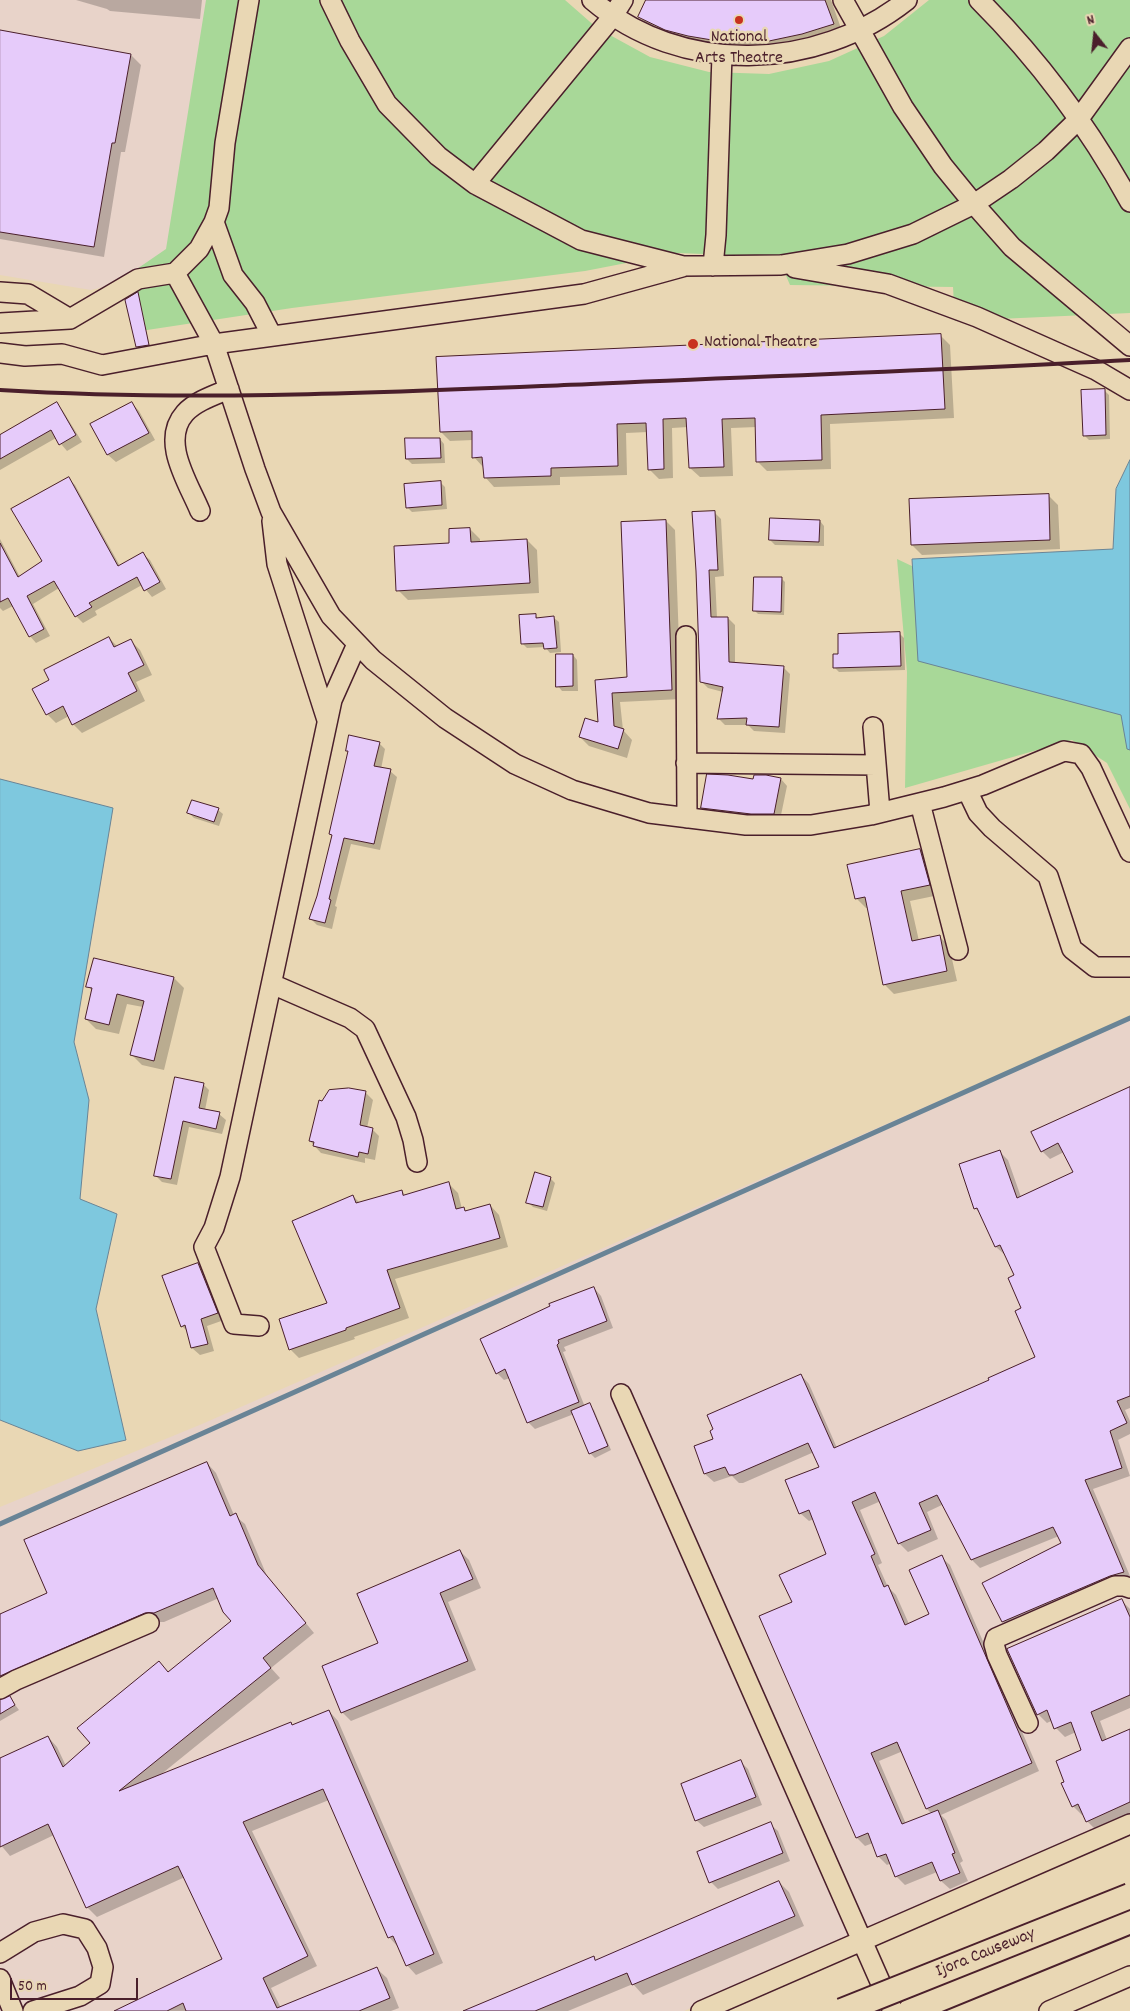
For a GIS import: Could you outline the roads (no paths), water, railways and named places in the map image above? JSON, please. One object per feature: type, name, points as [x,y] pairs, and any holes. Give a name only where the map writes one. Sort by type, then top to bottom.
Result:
[{"type":"main road","name":"Ijora Causeway","points":[[842,2011],[1130,1896]]},
{"type":"main road","name":"Ijora Causeway","points":[[910,2011],[1130,1921]]},
{"type":"street","points":[[0,323],[70,318],[138,279],[174,273],[199,249],[214,222],[219,208],[226,143],[249,0]]},
{"type":"street","points":[[330,0],[350,41],[387,104],[438,156],[475,184],[581,240],[683,266],[781,265],[848,254],[913,234],[974,204],[1011,179],[1046,151],[1078,120],[1130,48]]},
{"type":"street","points":[[592,0],[618,8],[654,38],[691,49],[722,55],[769,56],[793,52],[838,40],[878,20],[907,0]]},
{"type":"street","points":[[843,0],[902,107],[943,166],[974,204],[1012,247],[1130,346]]},
{"type":"street","points":[[979,0],[1052,82],[1118,180],[1130,202]]},
{"type":"street","points":[[475,184],[618,8]]},
{"type":"street","points":[[713,266],[716,235],[722,55]]},
{"type":"street","points":[[214,222],[233,275],[255,303],[272,336]]},
{"type":"street","points":[[781,265],[888,284],[977,317],[1096,370],[1130,390]]},
{"type":"street","points":[[0,353],[24,356],[62,354],[102,365],[214,344],[584,294],[683,266]]},
{"type":"street","points":[[174,273],[214,344],[271,512],[330,616],[373,660],[445,718],[515,764],[572,790],[649,814],[746,825],[811,825],[920,803],[983,786],[1064,751],[1081,754],[1091,768],[1130,852]]},
{"type":"street","points":[[0,292],[28,294],[70,318]]},
{"type":"street","points":[[0,366],[62,354]]},
{"type":"street","points":[[200,510],[175,452],[174,436],[184,413],[200,402],[230,389]]},
{"type":"street","points":[[271,512],[277,564],[328,720]]},
{"type":"street","points":[[686,636],[686,818]]},
{"type":"street","points":[[259,1326],[234,1324],[204,1247],[218,1219],[230,1177],[332,700],[357,644]]},
{"type":"street","points":[[873,727],[880,812]]},
{"type":"street","points":[[686,763],[876,765]]},
{"type":"street","points":[[967,790],[978,813],[992,828],[1048,876],[1072,949],[1095,967],[1130,967]]},
{"type":"street","points":[[920,803],[958,950]]},
{"type":"street","points":[[272,984],[350,1018],[365,1029],[406,1117],[413,1140],[416,1162]]},
{"type":"street","points":[[621,1394],[893,2011]]},
{"type":"street","points":[[1028,1723],[997,1655],[994,1644],[996,1638],[1115,1586],[1130,1588]]},
{"type":"street","points":[[0,1689],[16,1680],[149,1623]]},
{"type":"street","points":[[701,2011],[1130,1824]]},
{"type":"street","points":[[0,1953],[34,1932],[62,1924],[84,1929],[97,1948],[103,1967],[100,1984],[80,1996],[32,2011]]},
{"type":"street","points":[[1049,2011],[1130,1976]]},
{"type":"street","points":[[0,1979],[13,2011]]},
{"type":"water","points":[[1130,460],[1130,750],[1127,749],[1121,715],[918,661],[912,559],[1113,549],[1116,489]]},
{"type":"water","points":[[0,779],[113,808],[74,1042],[89,1100],[80,1199],[117,1214],[96,1309],[126,1440],[78,1451],[0,1420]]},
{"type":"waterway","points":[[0,1524],[1130,1018]]},
{"type":"railway","points":[[0,390],[148,395],[369,393],[1130,360]]},
{"type":"place","name":"National Arts Theatre","points":[[739,20]]},
{"type":"place","name":"National Theatre","points":[[693,344]]}]
